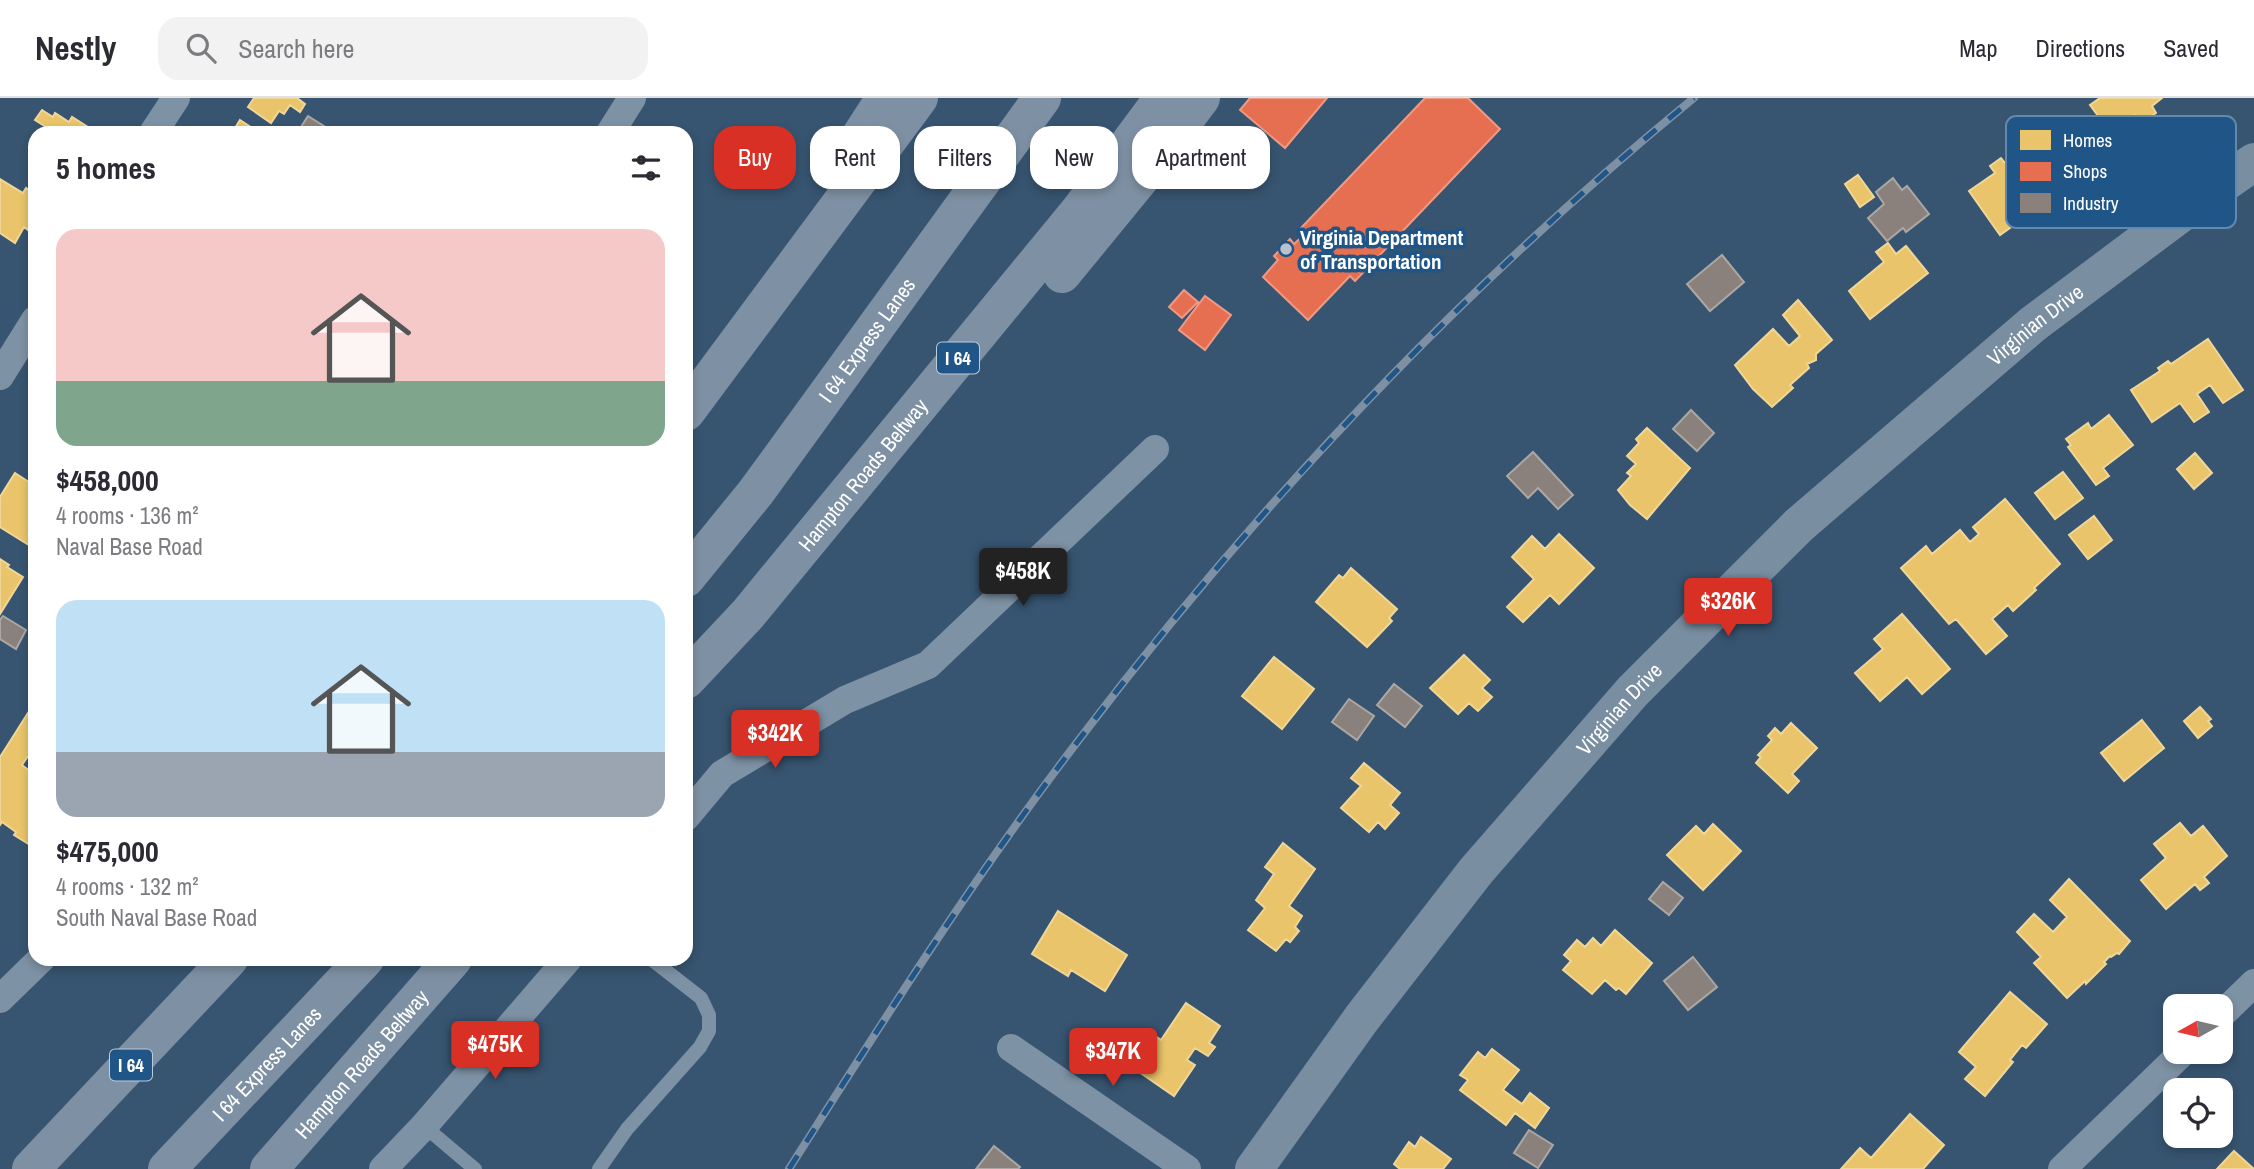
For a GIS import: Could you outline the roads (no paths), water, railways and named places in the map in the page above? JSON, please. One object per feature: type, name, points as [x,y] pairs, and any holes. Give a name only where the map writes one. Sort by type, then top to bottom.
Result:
[{"type":"highway","points":[[710,380],[885,98]]},
{"type":"highway","points":[[693,403],[919,98]]},
{"type":"highway","name":"I 64 Express Lanes","points":[[693,569],[756,492],[1042,98]]},
{"type":"highway","name":"Hampton Roads Beltway","points":[[693,673],[748,614],[1080,210],[1163,98]]},
{"type":"highway","points":[[748,614],[847,534],[1139,180],[1201,98]]},
{"type":"highway","name":"I 64","points":[[32,1169],[222,966]]},
{"type":"highway","name":"I 64 Express Lanes","points":[[167,1169],[358,966]]},
{"type":"highway","name":"Hampton Roads Beltway","points":[[269,1169],[447,966]]},
{"type":"street","points":[[158,126],[176,98]]},
{"type":"street","points":[[613,126],[624,101]]},
{"type":"street","name":"Virginian Drive","points":[[2236,175],[2254,162]]},
{"type":"street","name":"Virginian Drive","points":[[1254,1169],[1362,1018],[1476,872],[1633,691],[1799,525],[2033,324],[2164,228]]},
{"type":"street","points":[[0,376],[28,331]]},
{"type":"street","points":[[693,809],[722,774],[845,700],[928,665],[1155,449]]},
{"type":"street","points":[[0,999],[34,966]]},
{"type":"street","points":[[383,1169],[424,1126],[562,966]]},
{"type":"street","points":[[2233,1003],[2254,983]]},
{"type":"street","points":[[1011,1048],[1187,1169]]},
{"type":"street","points":[[2062,1169],[2171,1064]]},
{"type":"lane","points":[[599,1169],[627,1129],[700,1047],[709,1031],[709,1015],[701,998],[659,966]]},
{"type":"lane","points":[[424,1126],[475,1169]]},
{"type":"railway","points":[[789,1169],[893,1006],[1001,845],[1146,653],[1217,567],[1291,483],[1445,322],[1609,170],[1694,98]]},
{"type":"place","name":"Virginia Department of Transportation","points":[[1286,249]]}]
